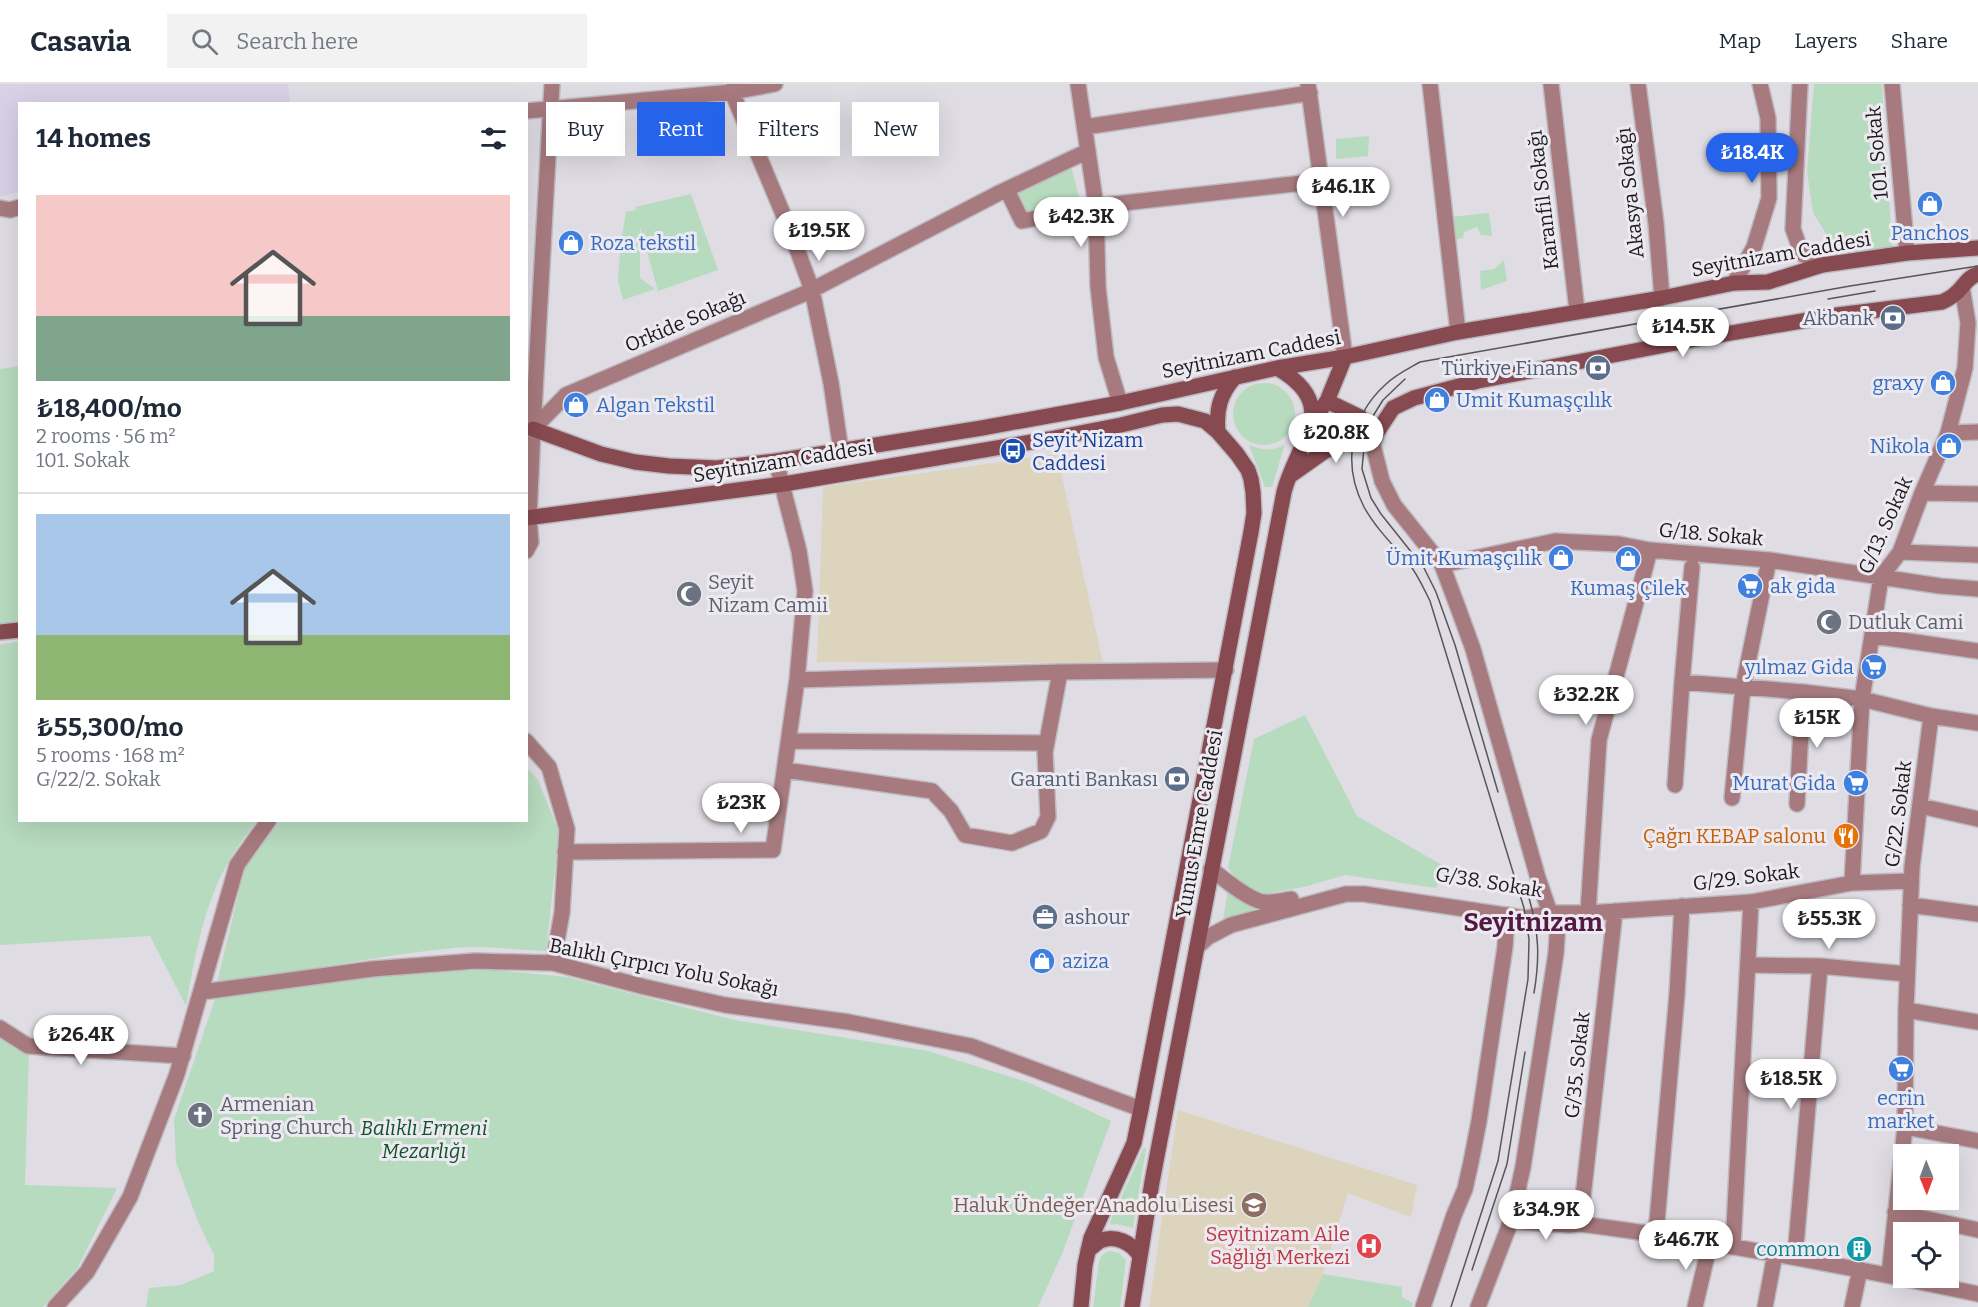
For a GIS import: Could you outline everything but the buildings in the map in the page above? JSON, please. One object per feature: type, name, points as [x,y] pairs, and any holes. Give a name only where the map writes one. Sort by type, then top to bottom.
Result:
[{"type":"main road","name":"Seyitnizam Caddesi","points":[[533,429],[601,454],[635,462],[717,468],[841,451],[1120,403],[1277,368],[1346,357],[1458,332],[1734,283],[1768,282],[1822,265],[1907,253],[1978,248]]},
{"type":"main road","points":[[1287,478],[1325,451],[1354,439],[1376,434],[1394,408],[1414,398],[1478,381],[1702,338],[1837,315],[1942,302],[1954,296],[1966,281],[1974,274],[1978,274]]},
{"type":"main road","name":"Yunus Emre Caddesi","points":[[1132,1307],[1211,869],[1287,478],[1313,420],[1327,400],[1346,357]]},
{"type":"main road","points":[[1277,368],[1303,387],[1311,407],[1313,420]]},
{"type":"main road","points":[[1218,432],[1219,401],[1235,377]]},
{"type":"main road","points":[[1327,400],[1360,417],[1376,434]]},
{"type":"main road","name":"Seyitnizam Caddesi","points":[[528,518],[784,484],[1049,439],[1162,415],[1178,414],[1204,421],[1218,432]]},
{"type":"main road","name":"Yunus Emre Caddesi","points":[[1081,1307],[1088,1250],[1094,1231],[1134,1143],[1226,670],[1254,513],[1251,479],[1238,454],[1218,432]]},
{"type":"main road","points":[[0,632],[18,630]]},
{"type":"main road","points":[[1088,1250],[1100,1241],[1120,1240],[1135,1248],[1140,1256]]},
{"type":"street","points":[[551,102],[552,84]]},
{"type":"street","points":[[606,102],[775,84]]},
{"type":"street","points":[[1078,84],[1096,206],[1098,287],[1106,357],[1120,403]]},
{"type":"street","points":[[1430,84],[1458,332]]},
{"type":"street","name":"Karanfil Sokağı","points":[[1551,84],[1577,311]]},
{"type":"street","name":"Akasya Sokağı","points":[[1638,84],[1656,223],[1662,297]]},
{"type":"street","points":[[1734,283],[1754,247],[1769,198],[1768,118],[1760,84]]},
{"type":"street","points":[[1800,84],[1793,229],[1803,254],[1822,265]]},
{"type":"street","name":"101. Sokak","points":[[1892,84],[1907,253]]},
{"type":"street","points":[[733,88],[812,290],[831,383],[841,451]]},
{"type":"street","points":[[1085,127],[1309,88],[1346,357]]},
{"type":"street","points":[[528,111],[546,109]]},
{"type":"street","name":"Orkide Sokağı","points":[[533,429],[566,394],[812,290],[1088,151]]},
{"type":"street","points":[[528,547],[531,542],[528,518],[548,156]]},
{"type":"street","points":[[1007,190],[1022,221],[1096,206],[1320,181]]},
{"type":"street","points":[[0,208],[10,210],[18,208]]},
{"type":"street","name":"G/13. Sokak","points":[[1852,882],[1862,699],[1881,577],[1900,552],[1972,368],[1962,287]]},
{"type":"street","points":[[1948,433],[1978,432]]},
{"type":"street","points":[[1376,434],[1373,445],[1382,481],[1394,505],[1442,565],[1473,648],[1550,913],[1558,922],[1556,953],[1523,1167],[1513,1215],[1478,1307]]},
{"type":"street","points":[[565,852],[773,850],[797,680],[805,591],[799,551],[777,460]]},
{"type":"street","points":[[1922,493],[1978,494]]},
{"type":"street","name":"G/18. Sokak","points":[[1442,565],[1554,541],[1619,544],[1650,550],[1769,561],[1940,586],[1978,589]]},
{"type":"street","points":[[1588,913],[1599,740],[1650,550]]},
{"type":"street","points":[[1900,552],[1978,555]]},
{"type":"street","points":[[1732,798],[1743,687],[1769,561]]},
{"type":"street","points":[[1675,784],[1692,567]]},
{"type":"street","points":[[1873,636],[1978,651]]},
{"type":"street","points":[[797,680],[1060,672],[1226,670]]},
{"type":"street","points":[[785,770],[932,791],[951,811],[965,835],[1012,843],[1041,831],[1048,817],[1045,752],[1060,672]]},
{"type":"street","points":[[1682,682],[1862,699],[1931,717],[1978,723]]},
{"type":"street","points":[[1797,804],[1803,692]]},
{"type":"street","name":"G/22. Sokak","points":[[1889,1275],[1905,1127],[1906,1010],[1911,881],[1931,717]]},
{"type":"street","points":[[789,741],[1047,743]]},
{"type":"street","points":[[528,743],[549,767],[567,829],[562,913],[553,963]]},
{"type":"street","points":[[1920,806],[1978,819]]},
{"type":"street","points":[[55,1307],[87,1272],[130,1197],[183,1056],[237,865],[268,822]]},
{"type":"street","name":"G/38. Sokak","points":[[1211,869],[1259,901],[1272,903],[1338,885],[1354,884],[1532,908],[1550,913]]},
{"type":"street","name":"G/29. Sokak","points":[[1550,913],[1588,913],[1751,902],[1852,882],[1911,881]]},
{"type":"street","name":"G/38. Sokak","points":[[1197,947],[1208,937],[1231,925],[1346,894],[1364,894],[1526,918],[1550,913]]},
{"type":"street","points":[[1733,1247],[1751,902]]},
{"type":"street","points":[[1910,905],[1978,914]]},
{"type":"street","points":[[1656,1233],[1676,1005],[1682,906]]},
{"type":"street","name":"G/35. Sokak","points":[[1580,1224],[1615,911]]},
{"type":"street","points":[[1423,1307],[1467,1180],[1479,1121],[1505,947],[1507,915]]},
{"type":"street","name":"Balıklı Çırpıcı Yolu Sokağı","points":[[202,992],[372,969],[475,961],[553,963],[725,1005],[849,1022],[971,1046],[1141,1109]]},
{"type":"street","points":[[1748,965],[1820,966],[1907,974]]},
{"type":"street","points":[[1795,1257],[1820,966]]},
{"type":"street","points":[[1906,1010],[1978,1022]]},
{"type":"street","points":[[0,1028],[28,1046],[183,1056]]},
{"type":"street","points":[[1905,1127],[1978,1141]]},
{"type":"street","points":[[1895,1212],[1978,1230]]},
{"type":"street","points":[[1513,1215],[1570,1219],[1580,1224],[1656,1233],[1860,1269],[1978,1294]]},
{"type":"street","points":[[1695,1307],[1710,1243]]},
{"type":"street","points":[[1765,1307],[1775,1254]]},
{"type":"street","points":[[1852,1307],[1860,1269]]},
{"type":"shaded area","points":[[0,84],[288,84],[290,102],[18,102],[18,192],[0,197]]},
{"type":"shaded area","points":[[1057,454],[1103,663],[817,662],[823,487]]},
{"type":"shaded area","name":"Haluk Ündeğer Anadolu Lisesi","points":[[1178,1110],[1417,1185],[1411,1217],[1348,1193],[1323,1274],[1308,1307],[1149,1307]]},
{"type":"green space","points":[[1814,84],[1882,84],[1892,247],[1853,252],[1829,238],[1813,213],[1807,172]]},
{"type":"green space","points":[[1369,136],[1368,156],[1336,159],[1336,139]]},
{"type":"green space","points":[[1071,166],[1081,204],[1027,215],[1016,193]]},
{"type":"green space","points":[[691,194],[718,270],[658,291],[640,227],[640,278],[655,289],[623,300],[618,280],[626,212],[636,210],[635,207]]},
{"type":"green space","points":[[1489,213],[1492,236],[1481,235],[1477,227],[1464,232],[1463,238],[1454,240],[1451,217]]},
{"type":"green space","points":[[1504,260],[1507,281],[1481,290],[1480,271],[1494,269]]},
{"type":"green space","points":[[18,366],[18,623],[0,626],[0,369]]},
{"type":"green space","points":[[1258,383],[1270,383],[1286,392],[1293,402],[1295,414],[1293,426],[1286,436],[1270,445],[1258,445],[1247,440],[1238,431],[1233,420],[1233,408],[1238,397],[1247,388]]},
{"type":"green space","points":[[1285,444],[1272,487],[1265,487],[1249,445],[1267,449]]},
{"type":"green space","points":[[18,641],[18,822],[256,822],[233,854],[213,894],[197,949],[186,1006],[150,936],[0,945],[0,645]]},
{"type":"green space","points":[[1305,715],[1357,816],[1447,868],[1436,888],[1345,875],[1304,887],[1263,894],[1235,877],[1228,868],[1254,739]]},
{"type":"green space","points":[[528,769],[538,780],[559,832],[546,951],[488,947],[454,948],[394,955],[217,983],[245,867],[279,822],[528,822]]},
{"type":"green space","points":[[1228,890],[1251,906],[1261,909],[1223,920]]},
{"type":"green space","name":"Balıklı Ermeni Mezarlığı","points":[[495,970],[567,977],[734,1020],[928,1051],[1030,1083],[1111,1121],[1062,1254],[1038,1307],[146,1307],[149,1288],[181,1285],[214,1271],[214,1255],[198,1222],[176,1162],[174,1120],[216,996],[381,971]]},
{"type":"green space","points":[[0,1034],[29,1052],[25,1185],[117,1188],[78,1267],[43,1307],[0,1307]]},
{"type":"green space","points":[[1144,1147],[1146,1149],[1133,1228],[1117,1224],[1111,1225],[1110,1222]]},
{"type":"green space","points":[[1109,1251],[1119,1253],[1126,1260],[1120,1307],[1093,1307],[1099,1262],[1101,1256]]},
{"type":"green space","points":[[1323,1274],[1402,1287],[1402,1297],[1413,1303],[1412,1307],[1308,1307]]},
{"type":"tram line","points":[[1451,1307],[1498,1161],[1528,979],[1529,939],[1524,908],[1430,601],[1411,566],[1368,514],[1357,491],[1353,475],[1353,442],[1364,412],[1389,381],[1420,362],[1850,286],[1978,266]]},
{"type":"tram line","points":[[1828,299],[1875,291]]},
{"type":"tram line","points":[[1405,379],[1383,400],[1368,424],[1362,469],[1371,498],[1424,568],[1436,592],[1455,645],[1498,792]]},
{"type":"tram line","points":[[1529,898],[1538,945],[1534,993]]},
{"type":"tram line","points":[[1472,1270],[1507,1164],[1525,1052]]},
{"type":"place","name":"Panchos","points":[[1930,204]]},
{"type":"place","name":"Roza tekstil","points":[[571,243]]},
{"type":"place","name":"Akbank","points":[[1893,318]]},
{"type":"place","name":"Türkiye Finans","points":[[1598,368]]},
{"type":"place","name":"graxy","points":[[1943,383]]},
{"type":"place","name":"Umit Kumaşçılık","points":[[1437,400]]},
{"type":"place","name":"Algan Tekstil","points":[[576,405]]},
{"type":"place","name":"Nikola","points":[[1949,446]]},
{"type":"place","name":"Seyit Nizam Caddesi","points":[[1013,451]]},
{"type":"place","name":"Ümit Kumaşçılık","points":[[1561,558]]},
{"type":"place","name":"Kumaş Çilek","points":[[1628,559]]},
{"type":"place","name":"ak gida","points":[[1750,586]]},
{"type":"place","name":"Seyit Nizam Camii","points":[[689,594]]},
{"type":"place","name":"Dutluk Cami","points":[[1829,622]]},
{"type":"place","name":"yılmaz Gida","points":[[1874,667]]},
{"type":"place","name":"Garanti Bankası","points":[[1177,779]]},
{"type":"place","name":"Murat Gida","points":[[1856,783]]},
{"type":"place","name":"Çağrı KEBAP salonu","points":[[1846,836]]},
{"type":"place","name":"ashour","points":[[1045,917]]},
{"type":"place","name":"aziza","points":[[1042,961]]},
{"type":"place","name":"ecrin market","points":[[1901,1069]]},
{"type":"place","name":"Armenian Spring Church","points":[[200,1115]]},
{"type":"place","name":"Haluk Ündeğer Anadolu Lisesi","points":[[1254,1205]]},
{"type":"place","name":"Seyitnizam Aile Sağlığı Merkezi","points":[[1369,1246]]},
{"type":"place","name":"common","points":[[1859,1249]]},
{"type":"district","name":"Seyitnizam","points":[[1533,922]]}]
